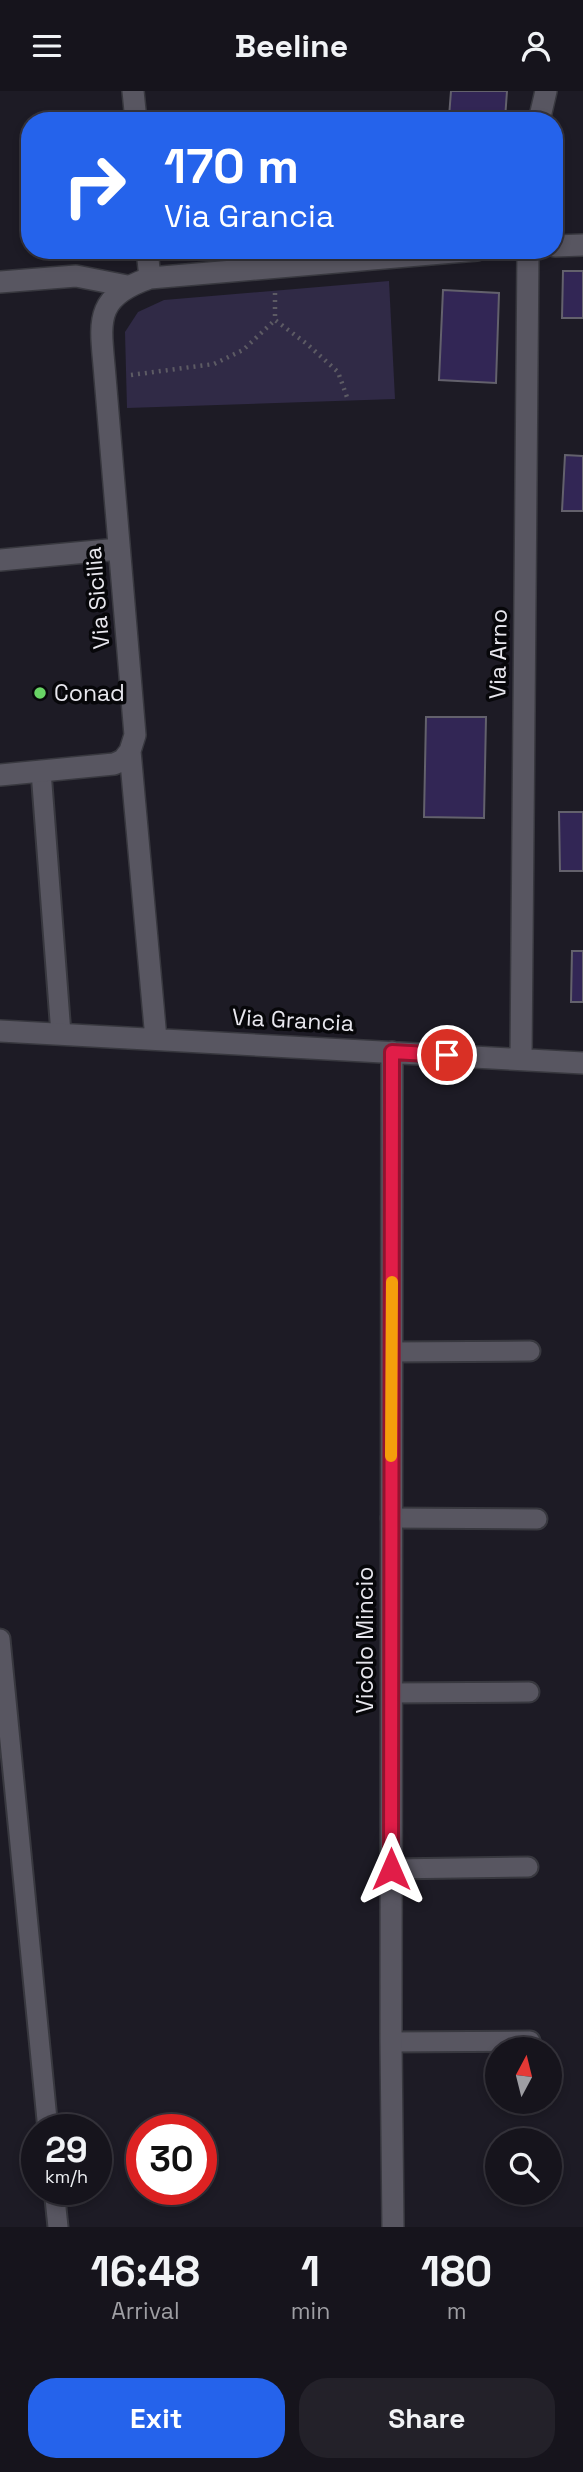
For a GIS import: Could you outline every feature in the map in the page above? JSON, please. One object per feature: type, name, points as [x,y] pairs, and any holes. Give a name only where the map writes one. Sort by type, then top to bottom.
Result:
[{"type":"street","points":[[133,91],[134,112]]},
{"type":"street","points":[[541,112],[547,91]]},
{"type":"street","points":[[563,246],[583,245]]},
{"type":"street","points":[[148,259],[150,278]]},
{"type":"street","points":[[0,282],[76,276],[127,286],[150,278],[369,259]]},
{"type":"street","name":"Via Arno","points":[[521,1059],[528,259]]},
{"type":"street","name":"Via Sicilia","points":[[127,286],[111,300],[104,312],[104,377],[135,735],[130,751],[156,1039]]},
{"type":"street","points":[[0,560],[119,549]]},
{"type":"street","points":[[0,775],[114,764],[130,751]]},
{"type":"street","name":"Via Grancia","points":[[0,1031],[583,1063]]},
{"type":"street","name":"Vicolo Mincio","points":[[392,1052],[393,2227]]},
{"type":"lane","points":[[41,771],[61,1034]]},
{"type":"lane","points":[[392,1353],[530,1351]]},
{"type":"lane","points":[[391,1518],[537,1519]]},
{"type":"lane","points":[[0,1639],[46,2114]]},
{"type":"lane","points":[[391,1693],[529,1692]]},
{"type":"lane","points":[[391,1869],[528,1867]]},
{"type":"lane","points":[[391,2042],[485,2041]]},
{"type":"lane","points":[[56,2205],[58,2227]]},
{"type":"path","points":[[104,377],[214,364],[243,350],[275,320],[273,267]]},
{"type":"path","points":[[275,320],[338,372],[348,400]]},
{"type":"shaded area","points":[[389,281],[395,399],[127,408],[125,332],[138,312],[164,300]]},
{"type":"building","points":[[451,91],[507,91],[506,112],[449,112]]},
{"type":"building","points":[[563,271],[583,271],[583,318],[562,318]]},
{"type":"building","points":[[443,290],[499,293],[496,383],[439,380]]},
{"type":"building","points":[[565,455],[583,456],[583,511],[562,511]]},
{"type":"building","points":[[426,717],[486,717],[484,818],[424,817]]},
{"type":"building","points":[[559,812],[583,812],[583,871],[560,871]]},
{"type":"building","points":[[572,951],[583,951],[583,1002],[571,1002]]},
{"type":"slow traffic","points":[[391,1456],[392,1282]]},
{"type":"place","name":"Conad","points":[[40,693]]},
{"type":"route","points":[[391,1869],[392,1052],[447,1055]]}]
